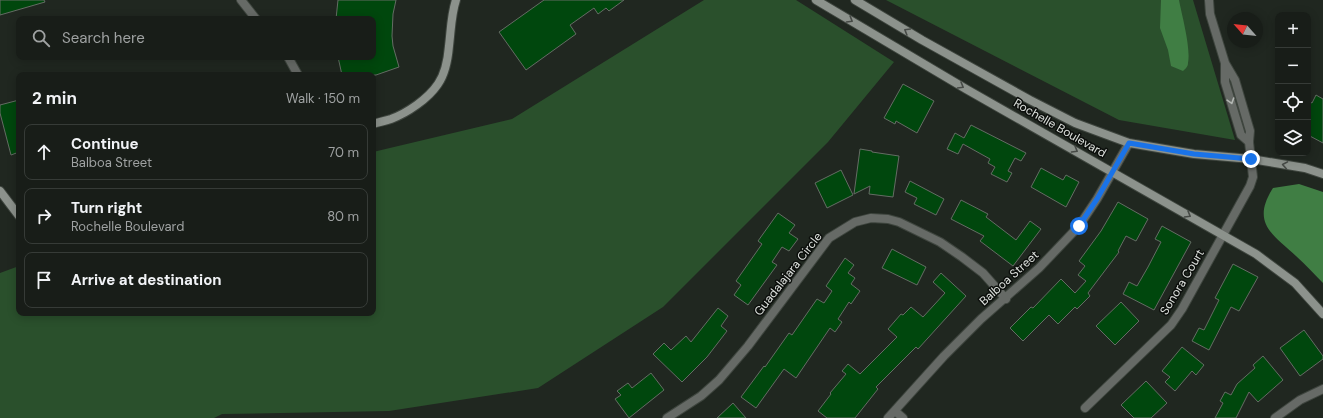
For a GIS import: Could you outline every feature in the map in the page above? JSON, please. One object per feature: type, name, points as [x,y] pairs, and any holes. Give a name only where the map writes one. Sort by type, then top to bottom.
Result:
[{"type":"main road","points":[[376,123],[408,111],[423,100],[438,85],[444,71],[449,47],[453,8],[456,0]]},
{"type":"main road","name":"Rochelle Boulevard","points":[[816,0],[966,89],[1256,254],[1295,284],[1323,314]]},
{"type":"main road","name":"Rochelle Boulevard","points":[[855,0],[922,40],[1030,100],[1075,123],[1129,143],[1194,154],[1251,159],[1304,168],[1323,174]]},
{"type":"main road","points":[[0,191],[16,212]]},
{"type":"street","points":[[241,0],[254,16]]},
{"type":"street","name":"Sonora Court","points":[[1085,408],[1171,325],[1182,309],[1223,235],[1250,186],[1253,177],[1249,142],[1250,131],[1235,80],[1225,63],[1210,14],[1209,0]]},
{"type":"street","points":[[290,60],[296,72]]},
{"type":"street","name":"Balboa Street","points":[[888,418],[944,356],[981,319],[1006,299],[1039,268],[1079,226],[1097,199],[1129,143]]},
{"type":"street","name":"Guadalajara Circle","points":[[667,418],[701,396],[719,380],[748,346],[829,238],[855,222],[871,218],[888,219],[899,222],[940,242],[962,257],[982,274],[1006,299]]},
{"type":"street","points":[[1275,418],[1289,406],[1323,389]]},
{"type":"street","points":[[895,411],[903,418]]},
{"type":"shaded area","points":[[704,0],[796,0],[894,62],[828,142],[663,307],[538,388],[389,411],[222,414],[214,418],[0,418],[0,273],[16,267],[16,316],[376,316],[376,151],[512,119]]},
{"type":"shaded area","points":[[886,0],[1193,0],[1235,140],[1119,120]]},
{"type":"shaded area","points":[[1161,0],[1179,0],[1186,32],[1189,57],[1188,64],[1183,71],[1171,66],[1168,50],[1160,28]]},
{"type":"shaded area","points":[[1299,184],[1323,192],[1323,283],[1272,234],[1264,219],[1264,210],[1273,188]]},
{"type":"building","points":[[0,0],[44,0],[45,2],[0,15]]},
{"type":"building","points":[[338,0],[396,0],[393,14],[392,36],[393,46],[399,67],[376,75],[376,72],[341,72],[339,60],[376,60],[376,16],[336,16]]},
{"type":"building","points":[[544,0],[624,0],[609,11],[606,8],[598,14],[594,8],[570,25],[576,34],[526,70],[499,32]]},
{"type":"building","points":[[903,84],[934,101],[917,133],[896,121],[895,124],[884,118]]},
{"type":"building","points":[[1316,95],[1323,99],[1323,143],[1311,137],[1312,103]]},
{"type":"building","points":[[16,101],[16,153],[11,155],[0,113],[0,105]]},
{"type":"building","points":[[971,125],[1026,153],[1021,161],[1015,158],[1008,171],[1012,173],[1007,182],[991,174],[995,167],[988,163],[990,159],[963,144],[958,154],[947,149],[955,133],[964,138]]},
{"type":"building","points":[[860,149],[899,156],[893,197],[869,194],[870,186],[854,194]]},
{"type":"building","points":[[1041,168],[1063,180],[1066,175],[1079,182],[1066,207],[1031,187]]},
{"type":"building","points":[[841,170],[853,195],[827,208],[815,183]]},
{"type":"building","points":[[910,181],[944,199],[936,215],[914,204],[917,198],[905,192]]},
{"type":"building","points":[[961,200],[988,214],[986,217],[1016,240],[1030,221],[1041,229],[1013,266],[980,241],[984,236],[951,219]]},
{"type":"building","points":[[1118,202],[1148,219],[1136,241],[1126,236],[1118,251],[1119,252],[1088,293],[1090,296],[1077,309],[1075,307],[1058,324],[1049,315],[1023,341],[1010,328],[1031,307],[1033,308],[1061,279],[1075,293],[1086,281],[1078,275],[1085,266],[1079,261],[1101,231]]},
{"type":"building","points":[[778,213],[795,225],[789,233],[798,239],[789,251],[782,247],[772,262],[777,265],[748,305],[734,295],[741,285],[736,281],[762,244],[758,241]]},
{"type":"building","points":[[1162,226],[1191,242],[1154,310],[1123,294],[1129,282],[1137,286],[1148,267],[1161,242],[1155,239]]},
{"type":"building","points":[[892,249],[926,267],[917,285],[882,268]]},
{"type":"building","points":[[845,258],[854,265],[848,273],[855,278],[851,284],[860,291],[851,304],[849,302],[838,319],[842,322],[835,332],[830,328],[796,378],[784,369],[756,408],[741,397],[789,333],[792,335],[817,299],[824,303],[832,291],[826,286]]},
{"type":"building","points":[[1233,264],[1258,277],[1239,311],[1231,307],[1209,350],[1192,341],[1199,328],[1204,330],[1219,300],[1215,298]]},
{"type":"building","points":[[941,273],[966,296],[918,349],[916,347],[876,387],[878,389],[855,418],[827,418],[818,411],[831,394],[830,393],[846,374],[842,371],[848,364],[860,374],[897,337],[888,329],[901,314],[903,315],[911,307],[923,317],[945,293],[933,282]]},
{"type":"building","points":[[1121,302],[1139,321],[1115,345],[1096,326]]},
{"type":"building","points":[[718,308],[728,316],[721,326],[727,331],[707,357],[682,382],[653,354],[664,343],[671,350],[686,336],[691,342]]},
{"type":"building","points":[[1304,330],[1323,356],[1323,359],[1300,376],[1280,348]]},
{"type":"building","points":[[1182,347],[1204,365],[1196,375],[1192,371],[1175,391],[1165,382],[1170,377],[1162,371]]},
{"type":"building","points":[[1263,356],[1283,380],[1258,402],[1249,392],[1236,418],[1215,418],[1223,403],[1220,401],[1225,392],[1231,395],[1237,384],[1255,368],[1253,365]]},
{"type":"building","points":[[651,373],[664,390],[629,418],[615,399],[621,395],[617,391],[628,383],[632,388]]},
{"type":"building","points":[[1146,381],[1167,403],[1151,418],[1134,418],[1121,405]]},
{"type":"building","points":[[733,403],[746,418],[717,418]]},
{"type":"route","points":[[1079,226],[1097,199],[1129,143],[1194,154],[1251,159]]}]
